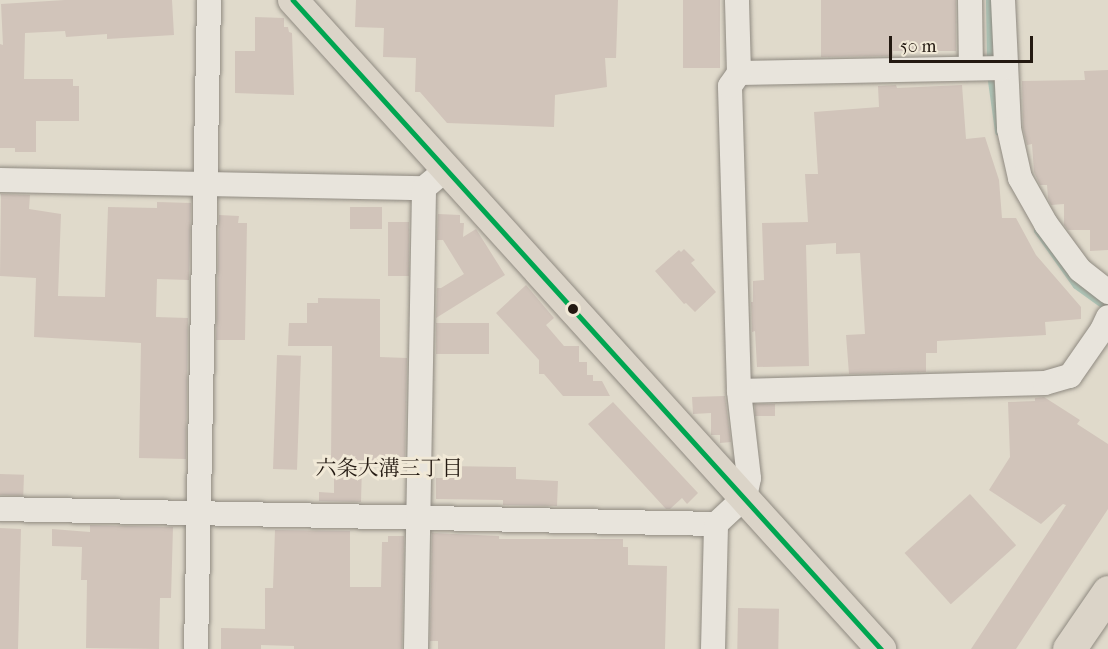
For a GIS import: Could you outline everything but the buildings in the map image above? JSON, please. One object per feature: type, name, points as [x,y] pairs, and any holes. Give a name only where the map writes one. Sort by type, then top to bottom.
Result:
[{"type":"highway","points":[[1070,649],[1108,592]]},
{"type":"main road","points":[[292,0],[435,179],[745,496],[881,649]]},
{"type":"street","points":[[196,649],[209,0]]},
{"type":"street","points":[[713,649],[716,524],[745,496],[749,478],[739,391],[730,86],[739,73],[737,0]]},
{"type":"street","points":[[970,0],[971,68]]},
{"type":"street","points":[[1003,0],[1009,129],[1020,178],[1046,224],[1080,270],[1108,292]]},
{"type":"street","points":[[739,73],[1005,69]]},
{"type":"street","points":[[0,180],[206,184],[435,179],[418,518],[416,649]]},
{"type":"street","points":[[739,391],[1044,383],[1070,376],[1106,326]]},
{"type":"street","points":[[0,509],[716,524]]},
{"type":"waterway","points":[[989,0],[990,64]]},
{"type":"waterway","points":[[990,74],[998,132]]},
{"type":"waterway","points":[[1037,231],[1076,286],[1108,309]]},
{"type":"transit line","points":[[293,0],[881,649]]},
{"type":"district","name":"六条大溝三丁目","points":[[389,468]]}]
